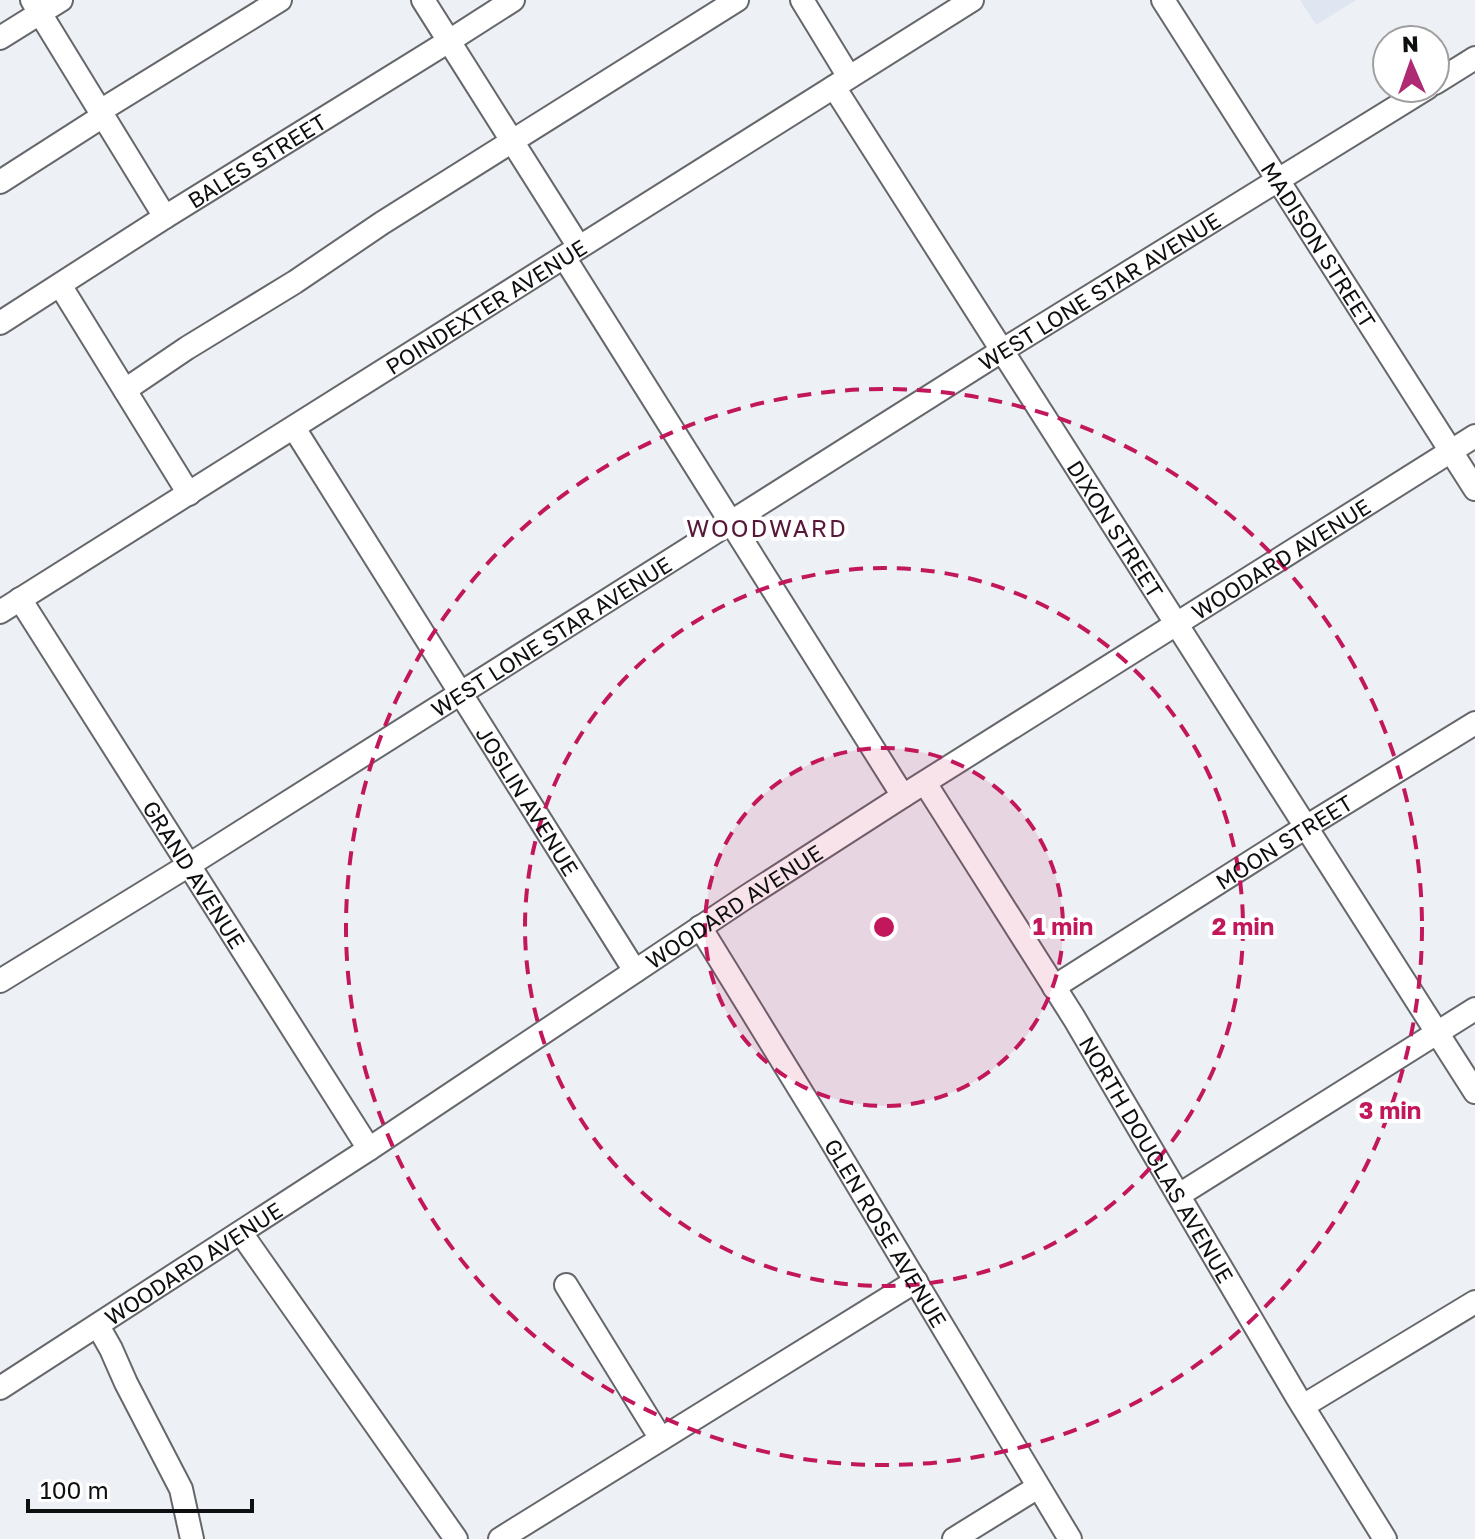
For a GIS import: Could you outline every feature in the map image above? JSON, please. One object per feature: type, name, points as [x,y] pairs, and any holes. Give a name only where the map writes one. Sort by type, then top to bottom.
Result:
[{"type":"street","points":[[0,38],[36,6],[61,0]]},
{"type":"street","points":[[0,182],[280,0]]},
{"type":"street","points":[[423,0],[514,141],[571,252],[731,521],[903,796]]},
{"type":"street","name":"BALES STREET","points":[[0,323],[513,0]]},
{"type":"street","points":[[125,390],[382,223],[737,0]]},
{"type":"street","name":"DIXON STREET","points":[[802,0],[842,82],[1003,350],[1475,1092]]},
{"type":"street","name":"POINDEXTER AVENUE","points":[[0,612],[972,0]]},
{"type":"street","name":"MADISON STREET","points":[[1163,0],[1475,489]]},
{"type":"street","points":[[36,6],[165,217]]},
{"type":"street","points":[[1451,73],[1475,58]]},
{"type":"street","name":"WEST LONE STAR AVENUE","points":[[0,981],[189,865],[1003,350],[1402,104]]},
{"type":"street","points":[[60,285],[189,494]]},
{"type":"street","name":"JOSLIN AVENUE","points":[[294,428],[635,971]]},
{"type":"street","name":"WOODARD AVENUE","points":[[0,1388],[369,1149],[700,927],[1475,436]]},
{"type":"street","name":"GRAND AVENUE","points":[[20,599],[369,1149]]},
{"type":"street","name":"MOON STREET","points":[[1054,987],[1475,723]]},
{"type":"street","name":"NORTH DOUGLAS AVENUE","points":[[925,783],[1054,987],[1385,1539]]},
{"type":"street","name":"GLEN ROSE AVENUE","points":[[700,927],[1070,1539]]},
{"type":"street","points":[[1179,1195],[1475,1009]]},
{"type":"street","points":[[241,1233],[456,1539]]},
{"type":"street","points":[[500,1539],[916,1281]]},
{"type":"street","points":[[566,1285],[661,1439]]},
{"type":"street","points":[[1303,1406],[1475,1302]]},
{"type":"street","points":[[98,1326],[181,1489],[192,1539]]},
{"type":"street","points":[[954,1539],[1038,1487]]},
{"type":"shaded area","points":[[1300,0],[1356,0],[1316,25]]},
{"type":"district","name":"WOODWARD","points":[[767,527]]}]
